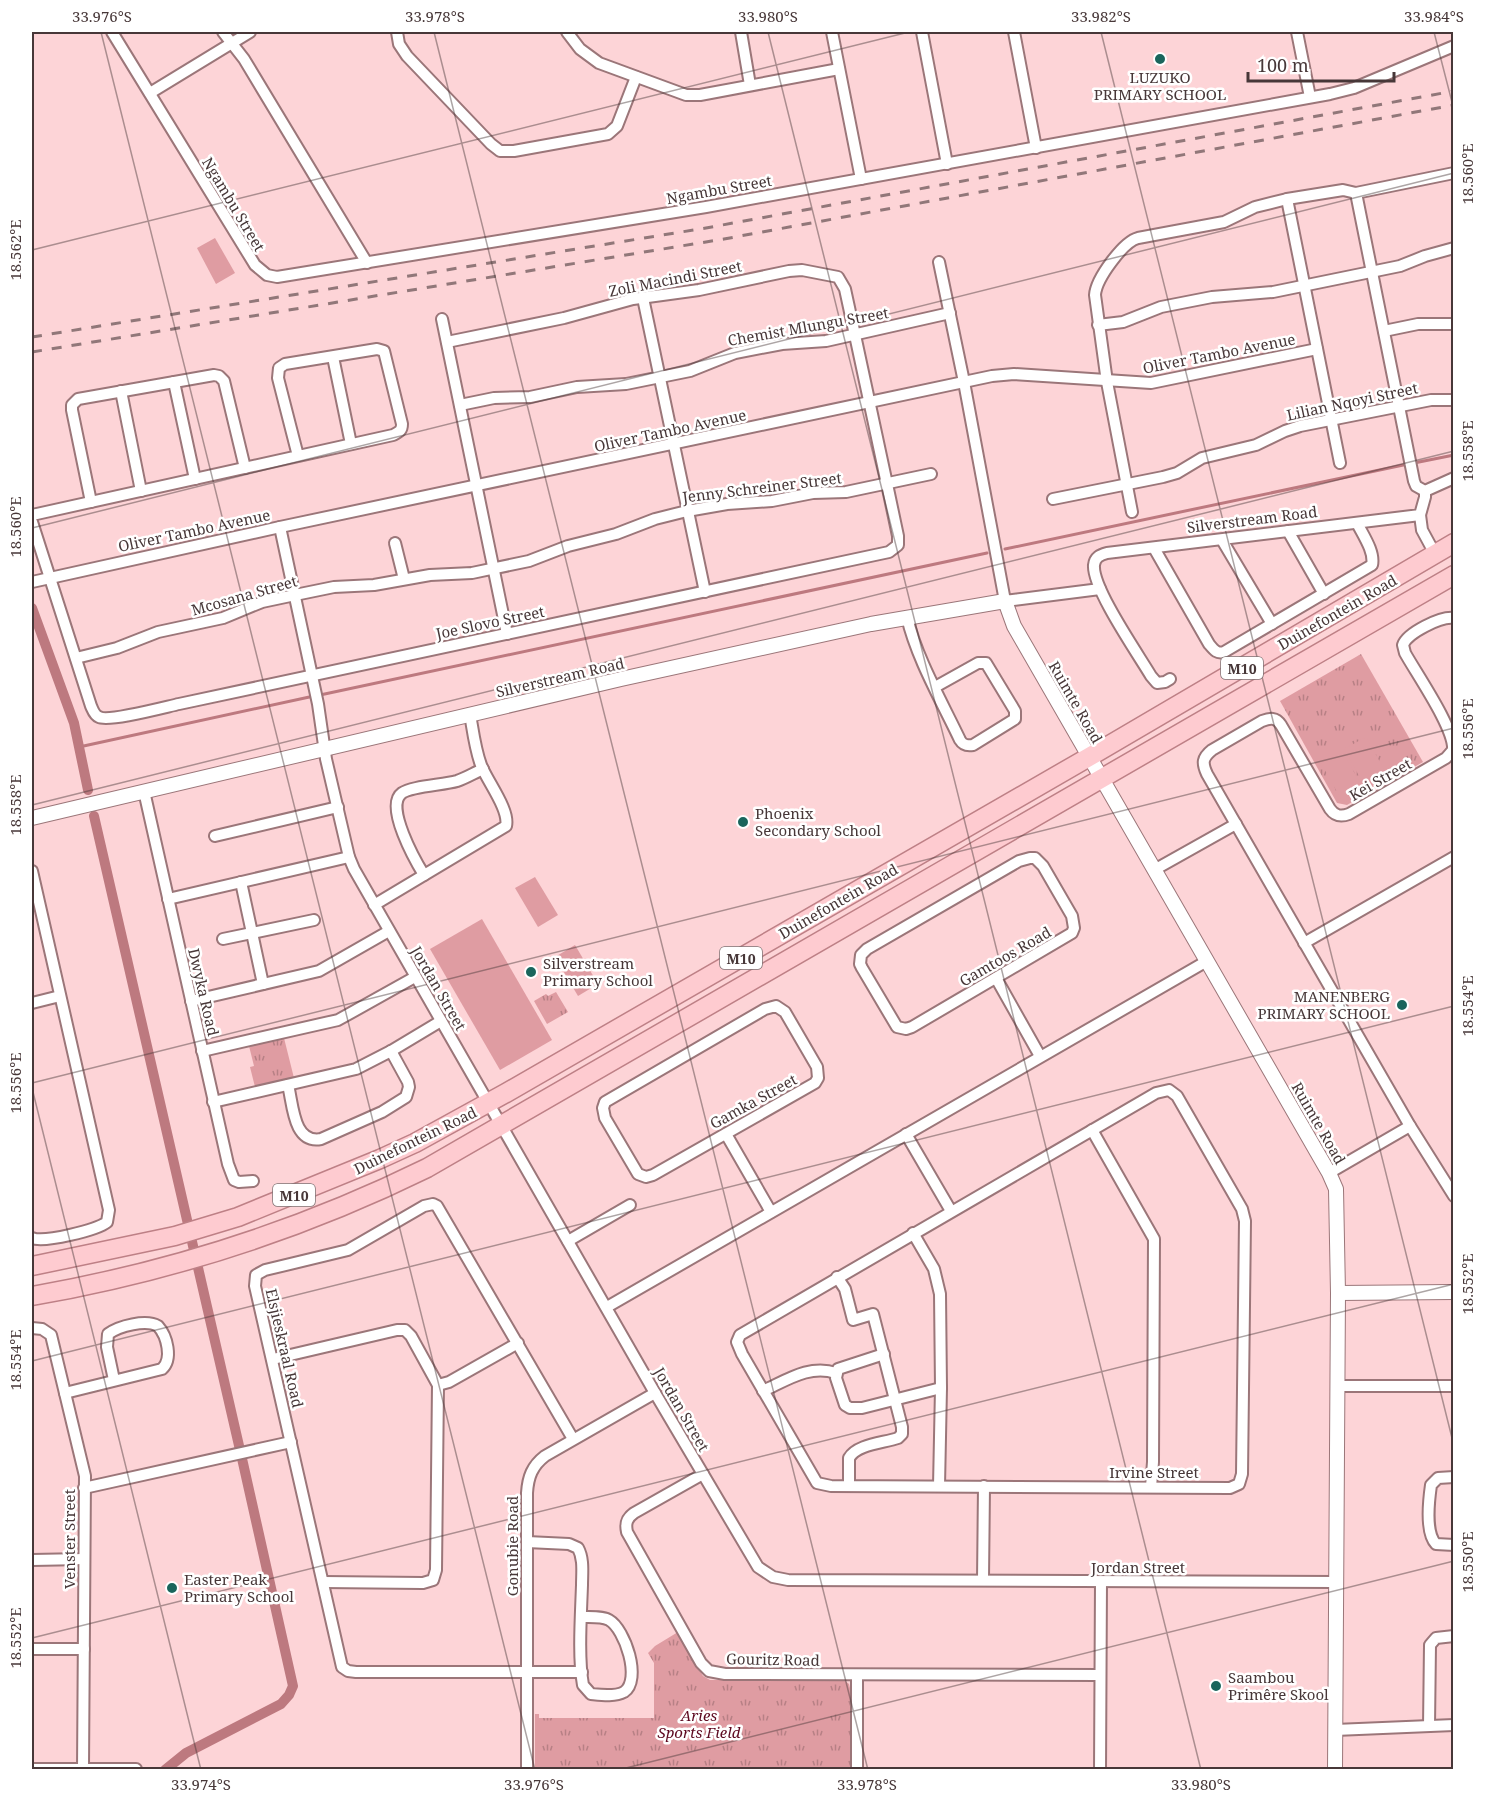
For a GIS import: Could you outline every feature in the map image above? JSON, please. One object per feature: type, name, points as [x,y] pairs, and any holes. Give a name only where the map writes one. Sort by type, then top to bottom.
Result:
[{"type":"main road","name":"Duinefontein Road","points":[[32,1266],[175,1236],[270,1205],[415,1143],[489,1103],[1089,757],[1454,543]]},
{"type":"main road","name":"Duinefontein Road","points":[[32,1296],[87,1287],[217,1253],[285,1230],[366,1198],[427,1168],[1454,575]]},
{"type":"street","name":"Ngambu Street","points":[[112,32],[249,257],[260,271],[277,277],[706,207],[1310,98],[1345,91],[1454,46]]},
{"type":"street","points":[[224,32],[367,263]]},
{"type":"street","points":[[150,93],[250,32]]},
{"type":"street","points":[[397,32],[399,44],[407,56],[490,144],[500,151],[514,151],[608,134],[617,126],[636,77]]},
{"type":"street","points":[[567,32],[588,56],[686,95],[700,95],[839,69]]},
{"type":"street","points":[[741,32],[750,85]]},
{"type":"street","points":[[832,32],[861,179]]},
{"type":"street","points":[[922,32],[947,164]]},
{"type":"street","points":[[1014,32],[1036,148]]},
{"type":"street","points":[[1297,32],[1310,98]]},
{"type":"street","points":[[1132,512],[1107,382],[1095,289],[1124,246],[1138,238],[1224,222],[1255,207],[1287,199],[1343,190],[1356,193],[1454,173]]},
{"type":"street","points":[[1356,193],[1412,472],[1416,486],[1425,491]]},
{"type":"street","points":[[1287,199],[1340,463]]},
{"type":"street","points":[[1098,325],[1123,322],[1161,308],[1212,297],[1274,292],[1400,266],[1425,255],[1454,248]]},
{"type":"street","points":[[939,262],[1005,601]]},
{"type":"street","name":"Zoli Macindi Street","points":[[447,342],[556,320],[643,298],[699,290],[795,270],[838,277],[845,289],[855,335]]},
{"type":"street","points":[[643,298],[705,592]]},
{"type":"street","name":"Chemist Mlungu Street","points":[[460,405],[494,398],[530,397],[587,386],[626,384],[659,378],[699,368],[735,353],[782,344],[819,342],[950,313]]},
{"type":"street","points":[[442,319],[507,634]]},
{"type":"street","points":[[1384,331],[1418,324],[1454,324]]},
{"type":"street","points":[[855,335],[887,483]]},
{"type":"street","name":"Oliver Tambo Avenue","points":[[32,582],[964,382],[1014,374],[1107,382],[1163,382],[1317,349]]},
{"type":"street","points":[[32,515],[393,435],[399,432],[402,424],[384,351],[377,350],[285,364],[279,368],[278,378],[298,456]]},
{"type":"street","points":[[333,357],[351,444]]},
{"type":"street","points":[[91,502],[72,405],[78,399],[214,375],[222,378],[245,468]]},
{"type":"street","points":[[174,382],[195,479]]},
{"type":"street","points":[[121,391],[141,491]]},
{"type":"street","name":"Lilian Nqoyi Street","points":[[1053,499],[1170,475],[1202,458],[1256,445],[1291,428],[1431,400],[1454,400]]},
{"type":"street","name":"Jenny Schreiner Street","points":[[494,568],[529,561],[575,544],[687,511],[727,504],[772,501],[813,493],[846,492],[932,474]]},
{"type":"street","points":[[1425,491],[1454,478]]},
{"type":"street","name":"Joe Slovo Street","points":[[76,658],[91,706],[98,717],[113,718],[705,592],[889,552],[896,548],[899,541],[887,483]]},
{"type":"street","points":[[1425,491],[1420,515],[1422,530],[1435,554]]},
{"type":"street","name":"Silverstream Road","points":[[1170,679],[1160,684],[1154,681],[1100,589],[1094,566],[1097,557],[1107,553],[1420,515]]},
{"type":"street","points":[[32,522],[76,658]]},
{"type":"street","points":[[1154,548],[1209,644],[1216,652],[1224,652],[1372,565],[1370,551],[1357,523]]},
{"type":"street","name":"Jordan Street","points":[[280,527],[315,687],[326,759],[349,857],[415,977],[655,1393],[753,1561],[761,1570],[788,1580],[1336,1582]]},
{"type":"street","points":[[1288,531],[1324,594]]},
{"type":"street","points":[[1222,540],[1272,624]]},
{"type":"street","points":[[395,543],[404,579]]},
{"type":"street","name":"Mcosana Street","points":[[76,658],[117,648],[158,632],[223,618],[262,602],[334,587],[374,585],[430,575],[456,575],[494,568]]},
{"type":"street","name":"Silverstream Road","points":[[32,818],[470,714],[907,617],[1100,589]]},
{"type":"street","name":"Ruimte Road","points":[[1005,601],[1014,626],[1329,1173],[1336,1189],[1338,1293],[1335,1770]]},
{"type":"street","points":[[907,617],[910,632],[935,687],[960,740],[965,745],[973,745],[1014,721],[1016,717],[1015,711],[986,663],[978,663],[935,687]]},
{"type":"street","name":"Kei Street","points":[[1236,824],[1207,774],[1204,759],[1212,750],[1270,718],[1280,723],[1332,812],[1336,815],[1344,816],[1358,809],[1446,758],[1451,753],[1452,742],[1440,714],[1405,653],[1403,645],[1408,638],[1439,619],[1454,618]]},
{"type":"street","points":[[374,905],[506,826],[505,813],[483,769],[470,714]]},
{"type":"street","points":[[424,875],[402,833],[397,808],[398,797],[408,791],[456,782],[483,769]]},
{"type":"street","name":"Dwyka Road","points":[[144,791],[213,1102],[232,1176],[239,1182],[253,1181]]},
{"type":"street","points":[[215,836],[338,807]]},
{"type":"street","points":[[1154,870],[1236,824],[1410,1126],[1454,1196]]},
{"type":"street","points":[[168,900],[349,857]]},
{"type":"street","points":[[1304,943],[1454,857]]},
{"type":"street","name":"Gamtoos Road","points":[[1035,858],[1043,866],[1072,916],[1074,928],[1067,938],[996,978],[912,1027],[901,1029],[894,1023],[862,969],[860,960],[861,955],[867,949],[1019,861],[1035,858]]},
{"type":"street","points":[[32,871],[36,910],[60,996],[109,1210],[107,1221],[97,1227],[42,1240],[32,1238]]},
{"type":"street","points":[[241,882],[264,984]]},
{"type":"street","points":[[223,939],[315,920]]},
{"type":"street","points":[[191,1001],[319,970],[389,931]]},
{"type":"street","points":[[607,1307],[1207,961]]},
{"type":"street","points":[[202,1051],[330,1022],[346,1016],[415,977]]},
{"type":"street","points":[[996,978],[1040,1056]]},
{"type":"street","points":[[32,1003],[60,996]]},
{"type":"street","name":"Gamka Street","points":[[771,1006],[781,1008],[817,1067],[818,1078],[811,1086],[726,1134],[653,1175],[642,1176],[635,1170],[605,1118],[603,1108],[609,1098],[756,1014],[771,1006]]},
{"type":"street","points":[[213,1102],[356,1069],[441,1021]]},
{"type":"street","points":[[288,1085],[301,1133],[310,1139],[321,1139],[381,1112],[406,1097],[408,1082],[391,1051]]},
{"type":"street","name":"Irvine Street","points":[[1166,1090],[1175,1093],[1242,1209],[1245,1221],[1242,1480],[1230,1488],[849,1486],[822,1485],[816,1482],[738,1348],[738,1337],[837,1277],[1092,1131],[1156,1093],[1166,1090]]},
{"type":"street","points":[[1329,1173],[1410,1126]]},
{"type":"street","points":[[1092,1131],[1151,1231],[1155,1246],[1151,1487]]},
{"type":"street","points":[[726,1134],[771,1212]]},
{"type":"street","points":[[906,1134],[951,1211]]},
{"type":"street","name":"Elsjieskraal Road","points":[[573,1439],[441,1210],[433,1204],[424,1206],[348,1250],[265,1270],[256,1275],[255,1286],[342,1667],[348,1671],[582,1672]]},
{"type":"street","points":[[568,1241],[630,1205]]},
{"type":"street","points":[[913,1233],[929,1258],[939,1285],[941,1388],[939,1486]]},
{"type":"street","points":[[837,1277],[845,1289],[853,1320],[873,1314],[902,1424],[902,1434],[898,1438],[853,1453],[849,1458],[849,1486]]},
{"type":"street","points":[[1338,1293],[1454,1292]]},
{"type":"street","points":[[64,1393],[158,1370],[165,1366],[168,1354],[163,1333],[158,1326],[147,1323],[115,1330],[108,1334],[106,1342],[114,1380]]},
{"type":"street","name":"Venster Street","points":[[32,1328],[42,1329],[51,1335],[85,1476],[83,1769]]},
{"type":"street","points":[[273,1359],[405,1330],[411,1336],[438,1385],[436,1570],[432,1580],[423,1583],[323,1582]]},
{"type":"street","points":[[438,1385],[450,1382],[518,1342]]},
{"type":"street","points":[[836,1373],[842,1367],[884,1354]]},
{"type":"street","points":[[763,1391],[812,1370],[823,1369],[836,1373]]},
{"type":"street","points":[[836,1373],[842,1400],[850,1408],[862,1408],[941,1388]]},
{"type":"street","points":[[1337,1386],[1454,1386]]},
{"type":"street","name":"Gonubie Road","points":[[527,1770],[528,1484],[533,1468],[545,1456],[655,1393]]},
{"type":"street","points":[[84,1488],[291,1442]]},
{"type":"street","name":"Gouritz Road","points":[[703,1474],[634,1513],[628,1519],[626,1526],[627,1532],[701,1663],[709,1671],[717,1674],[1100,1675]]},
{"type":"street","points":[[1454,1477],[1438,1478],[1431,1485],[1429,1530],[1431,1539],[1436,1544],[1454,1545]]},
{"type":"street","points":[[983,1580],[984,1486]]},
{"type":"street","points":[[527,1542],[569,1544],[578,1548],[582,1559],[581,1617],[582,1672],[585,1689],[595,1694],[615,1695],[624,1692],[630,1683],[631,1657],[614,1624],[610,1620],[581,1617]]},
{"type":"street","points":[[32,1560],[84,1559]]},
{"type":"street","points":[[1100,1770],[1101,1582]]},
{"type":"street","points":[[1429,1726],[1430,1645],[1436,1638],[1454,1636]]},
{"type":"street","points":[[32,1649],[84,1649]]},
{"type":"street","points":[[857,1675],[857,1770]]},
{"type":"street","points":[[1335,1730],[1454,1725]]},
{"type":"street","points":[[32,1769],[136,1769]]},
{"type":"green space","points":[[215,238],[235,273],[216,284],[197,248]]},
{"type":"green space","points":[[1361,654],[1423,762],[1347,805],[1337,803],[1280,701]]},
{"type":"green space","points":[[1366,737],[1389,778],[1367,790],[1344,749]]},
{"type":"green space","points":[[1342,751],[1365,791],[1343,803],[1321,763]]},
{"type":"green space","points":[[535,877],[558,915],[538,927],[515,888]]},
{"type":"green space","points":[[482,919],[552,1040],[500,1070],[430,949]]},
{"type":"green space","points":[[575,945],[598,984],[578,996],[555,957]]},
{"type":"green space","points":[[556,992],[568,1012],[547,1024],[534,1001],[546,994],[548,996]]},
{"type":"green space","points":[[284,1038],[294,1078],[255,1087],[250,1067],[254,1066],[249,1046]]},
{"type":"green space","name":"Aries Sports Field","points":[[678,1632],[703,1676],[710,1680],[844,1680],[850,1688],[850,1769],[535,1770],[535,1714],[539,1714],[539,1718],[654,1718],[654,1663],[648,1653]]},
{"type":"waterway","points":[[1414,463],[1454,455]]},
{"type":"waterway","points":[[1005,549],[1408,464]]},
{"type":"waterway","points":[[320,695],[987,553]]},
{"type":"waterway","points":[[32,608],[74,723],[88,790]]},
{"type":"waterway","points":[[79,747],[314,696]]},
{"type":"waterway","points":[[94,816],[293,1686],[281,1704],[186,1753],[165,1770]]},
{"type":"railway","points":[[32,337],[706,228],[1454,91]]},
{"type":"railway","points":[[32,352],[724,239],[1454,105]]},
{"type":"place","name":"LUZUKO PRIMARY SCHOOL","points":[[1160,59]]},
{"type":"place","name":"Phoenix Secondary School","points":[[743,822]]},
{"type":"place","name":"Silverstream Primary School","points":[[531,972]]},
{"type":"place","name":"MANENBERG PRIMARY SCHOOL","points":[[1402,1005]]},
{"type":"place","name":"Easter Peak Primary School","points":[[172,1588]]},
{"type":"place","name":"Saambou Primêre Skool","points":[[1216,1686]]}]
